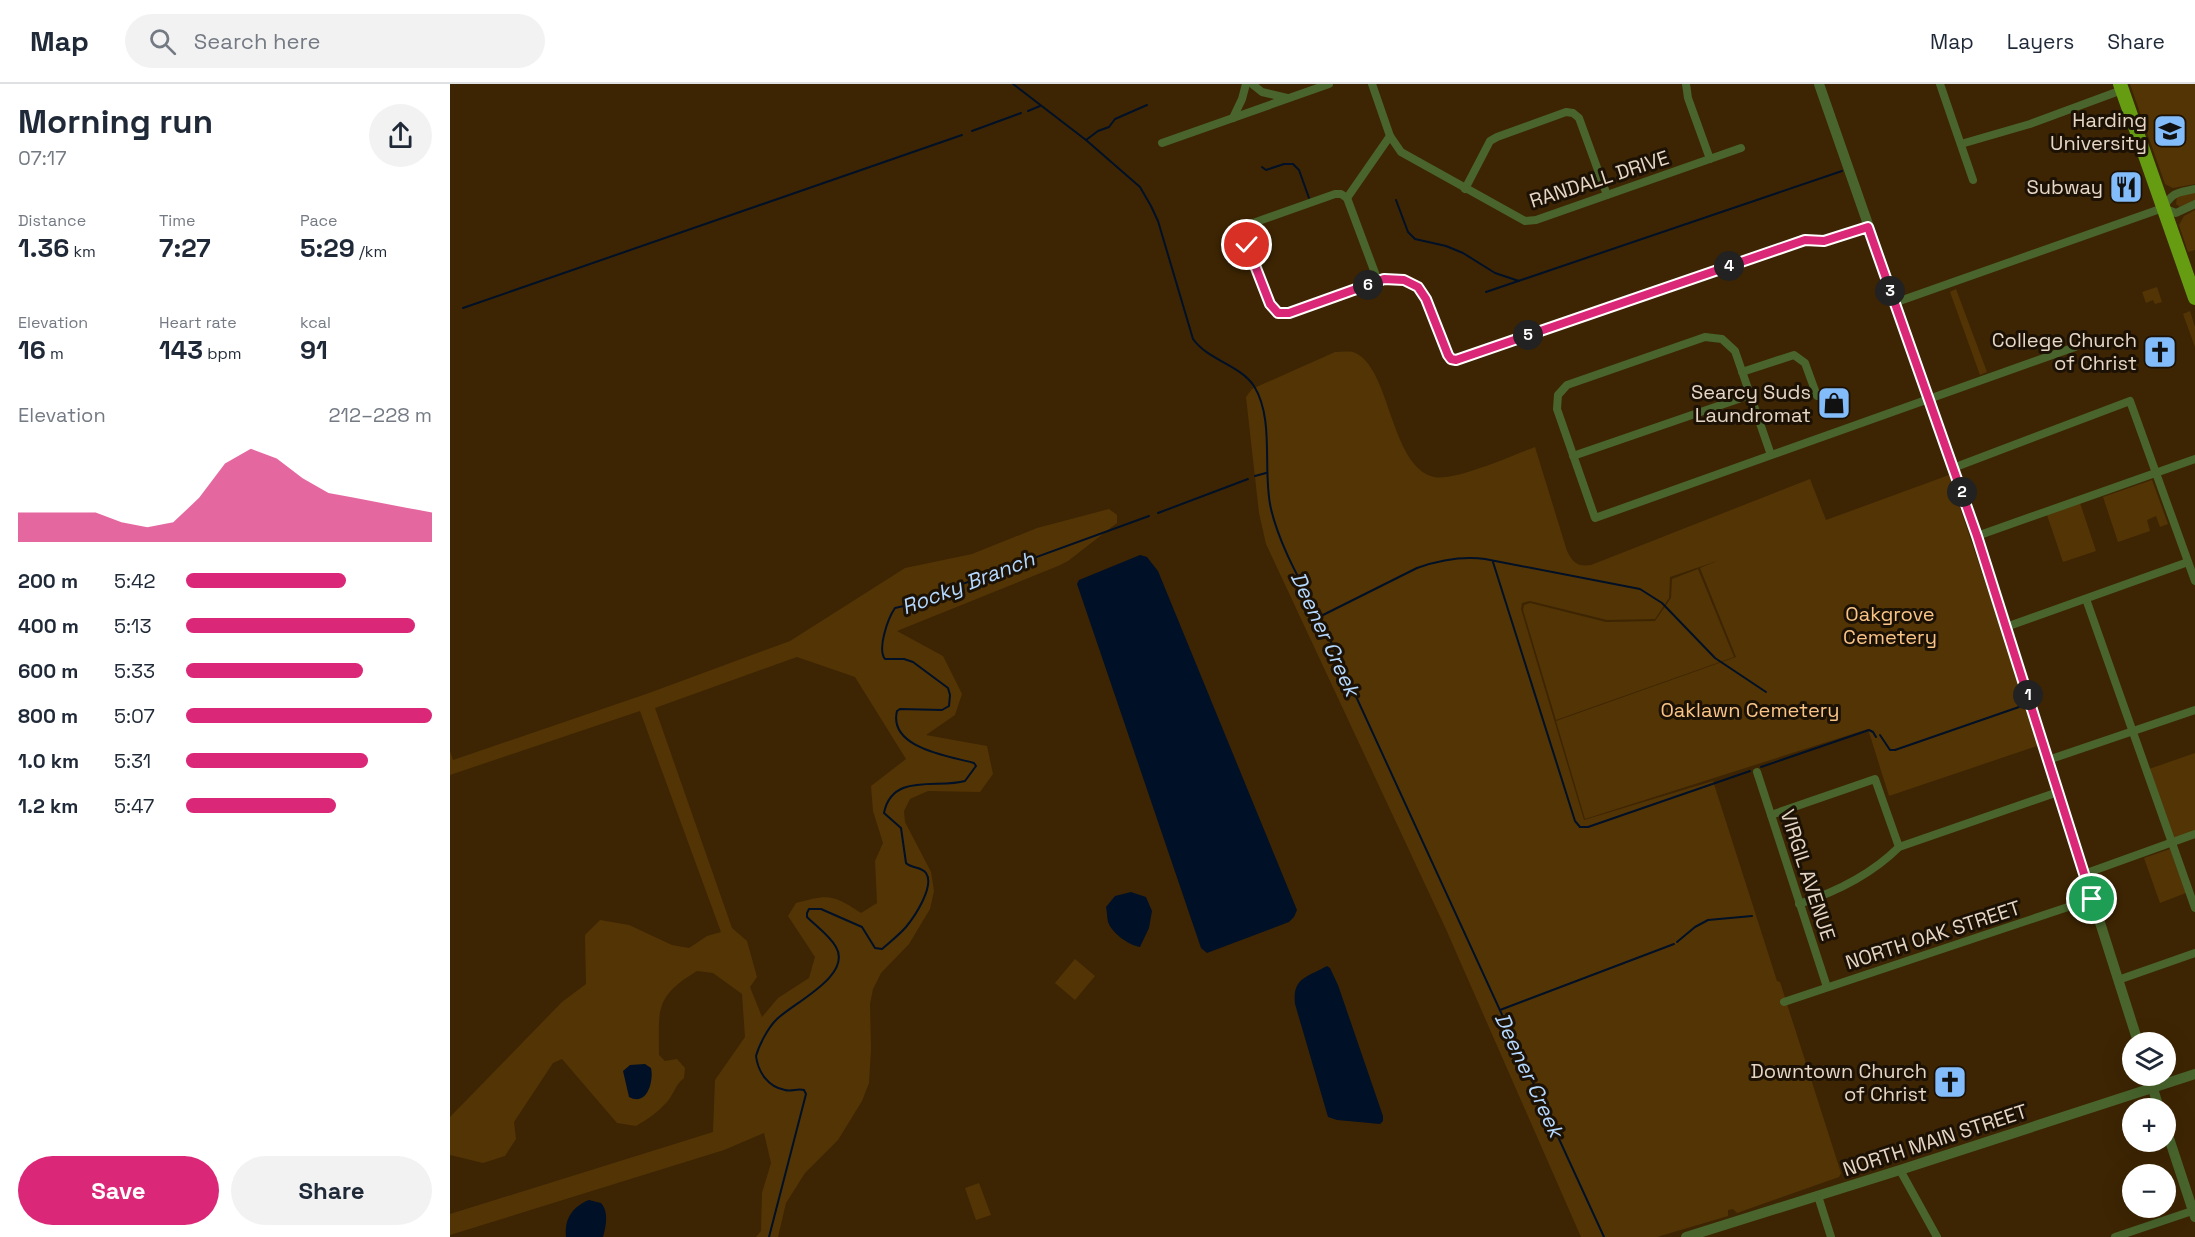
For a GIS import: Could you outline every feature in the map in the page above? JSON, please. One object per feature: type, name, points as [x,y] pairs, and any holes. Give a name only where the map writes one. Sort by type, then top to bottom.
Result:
[{"type":"main road","points":[[2121,87],[2195,298]]},
{"type":"street","points":[[1233,118],[1246,84]]},
{"type":"street","points":[[1252,84],[1262,92],[1290,98]]},
{"type":"street","points":[[1162,143],[1329,84]]},
{"type":"street","name":"RANDALL DRIVE","points":[[1372,84],[1390,136],[1401,152],[1525,221],[1536,220],[1741,148]]},
{"type":"street","points":[[1686,84],[1688,98],[1710,159]]},
{"type":"street","points":[[1819,84],[1977,536],[2135,1032]]},
{"type":"street","points":[[1940,84],[1973,180]]},
{"type":"street","points":[[1961,144],[2030,124],[2121,87]]},
{"type":"street","points":[[1465,189],[1490,141],[1566,112],[1573,113],[1579,118],[1607,195]]},
{"type":"street","points":[[1347,198],[1390,136]]},
{"type":"street","points":[[1894,303],[2163,208],[2170,196],[2195,189]]},
{"type":"street","points":[[1378,281],[1347,198],[1341,194],[1335,194],[1253,223],[1246,231],[1247,245],[1270,304],[1278,313],[1289,313],[1378,281],[1391,278],[1404,280],[1418,287],[1426,299],[1448,355],[1451,359],[1456,360],[1805,240],[1824,241],[1868,227]]},
{"type":"street","points":[[2163,208],[2176,213],[2195,204]]},
{"type":"street","points":[[1771,455],[1735,351],[1722,339],[1705,337],[1567,386],[1558,395],[1557,409],[1595,518],[2075,347]]},
{"type":"street","points":[[1743,372],[1794,355],[1805,363],[1817,396]]},
{"type":"street","points":[[1573,456],[1750,395]]},
{"type":"street","points":[[1953,468],[2130,401],[2195,581]]},
{"type":"street","points":[[1977,536],[2195,459]]},
{"type":"street","points":[[2006,627],[2188,562]]},
{"type":"street","points":[[2085,599],[2195,908]]},
{"type":"street","points":[[2048,760],[2195,710]]},
{"type":"street","name":"VIRGIL AVENUE","points":[[1757,772],[1827,987]]},
{"type":"street","points":[[1771,815],[1875,778],[1899,847]]},
{"type":"street","points":[[1799,904],[1838,890],[1858,879],[1899,847],[2058,792]]},
{"type":"street","points":[[2084,874],[2195,834]]},
{"type":"street","name":"NORTH OAK STREET","points":[[1784,1002],[2092,899]]},
{"type":"street","points":[[2118,980],[2195,953]]},
{"type":"street","name":"NORTH MAIN STREET","points":[[1686,1237],[2195,1074]]},
{"type":"street","points":[[2152,1086],[2156,1098]]},
{"type":"street","points":[[2115,1237],[2194,1212],[2174,1152]]},
{"type":"street","points":[[1900,1170],[1937,1237]]},
{"type":"street","points":[[1818,1196],[1831,1237]]},
{"type":"green space","name":"Harding University","points":[[2130,84],[2195,84],[2195,184],[2173,188],[2165,184]]},
{"type":"green space","points":[[2195,192],[2195,201],[2181,208],[2176,204],[2177,197]]},
{"type":"green space","points":[[2195,210],[2195,250],[2188,252],[2179,225],[2184,216]]},
{"type":"green space","points":[[2157,287],[2162,302],[2155,304],[2153,300],[2146,303],[2142,292]]},
{"type":"green space","points":[[1956,289],[1987,372],[1980,375],[1950,292]]},
{"type":"green space","points":[[2190,311],[2195,327],[2195,347],[2183,314]]},
{"type":"green space","points":[[1335,352],[1353,352],[1366,361],[1375,375],[1408,455],[1419,469],[1434,477],[1455,476],[1469,472],[1535,447],[1567,551],[1571,559],[1579,565],[1591,565],[1810,479],[1826,520],[1949,475],[2040,745],[1889,796],[1868,729],[1585,819],[1556,721],[1736,657],[1700,568],[1717,561],[1670,577],[1669,598],[1655,619],[1607,620],[1530,601],[1522,603],[1521,609],[1584,820],[1713,781],[1841,1173],[1839,1177],[1737,1213],[1733,1209],[1728,1210],[1728,1216],[1657,1237],[1581,1237],[1445,927],[1266,544],[1259,513],[1246,397],[1252,389]]},
{"type":"green space","points":[[2152,480],[2168,524],[2160,527],[2156,516],[2147,520],[2150,531],[2118,542],[2103,497]]},
{"type":"green space","points":[[2080,503],[2096,551],[2063,562],[2047,515]]},
{"type":"green space","points":[[1109,509],[1117,515],[1117,523],[1068,561],[897,631],[943,656],[962,694],[955,715],[926,735],[987,746],[993,774],[980,792],[928,791],[910,799],[904,811],[905,822],[931,872],[934,891],[930,909],[909,944],[881,973],[873,989],[870,1004],[869,1083],[862,1101],[838,1140],[805,1173],[786,1203],[778,1237],[756,1237],[761,1231],[762,1193],[771,1163],[764,1133],[724,1150],[450,1235],[450,1214],[713,1132],[715,1080],[745,1037],[742,994],[713,973],[697,971],[673,989],[662,1006],[659,1055],[665,1061],[677,1059],[685,1068],[684,1078],[667,1102],[653,1115],[636,1126],[617,1123],[562,1059],[553,1063],[514,1122],[516,1139],[505,1156],[483,1163],[450,1155],[450,1117],[562,1002],[586,984],[585,935],[600,920],[629,925],[672,945],[689,948],[707,936],[721,932],[640,711],[450,775],[450,751],[453,760],[649,693],[790,641],[905,568],[972,554],[1037,528]],"holes":[[[797,657],[855,677],[906,759],[871,786],[873,811],[883,843],[875,861],[877,903],[861,913],[844,902],[830,897],[796,903],[788,916],[815,957],[809,978],[778,998],[762,1017],[750,987],[757,977],[747,941],[732,928],[655,708]]]},
{"type":"green space","points":[[1698,569],[1734,657],[1556,720],[1523,610],[1524,605],[1530,603],[1606,622],[1655,621],[1671,598],[1672,579]]},
{"type":"green space","points":[[2195,753],[2195,831],[2173,838],[2149,769]]},
{"type":"green space","points":[[2170,849],[2186,893],[2160,903],[2144,858]]},
{"type":"green space","points":[[1075,959],[1095,976],[1075,1000],[1055,983]]},
{"type":"green space","points":[[979,1183],[991,1215],[976,1220],[965,1188]]},
{"type":"water","points":[[1140,555],[1147,557],[1158,571],[1297,910],[1289,922],[1207,953],[1201,948],[1077,584],[1079,580]]},
{"type":"water","points":[[1131,892],[1146,897],[1152,911],[1149,928],[1140,947],[1121,938],[1110,926],[1108,920],[1106,907],[1115,896]]},
{"type":"water","points":[[1327,966],[1338,985],[1383,1116],[1380,1124],[1328,1117],[1295,1004],[1296,989],[1302,979]]},
{"type":"water","points":[[645,1064],[651,1068],[652,1073],[648,1091],[640,1099],[629,1097],[623,1071],[630,1065]]},
{"type":"water","points":[[589,1200],[601,1203],[604,1207],[606,1224],[603,1237],[566,1237],[566,1225],[570,1214]]},
{"type":"waterway","name":"Deener Creek","points":[[1013,84],[1086,140],[1140,187],[1158,221],[1193,339],[1207,353],[1240,372],[1254,386],[1264,414],[1271,509],[1281,540],[1326,631],[1604,1237]]},
{"type":"waterway","points":[[1086,140],[1098,131],[1109,127],[1115,119],[1147,105]]},
{"type":"waterway","points":[[1028,111],[1040,106]]},
{"type":"waterway","points":[[972,131],[1021,113]]},
{"type":"waterway","points":[[463,308],[962,135]]},
{"type":"waterway","points":[[1262,167],[1266,170],[1284,164],[1293,164],[1299,170],[1309,198]]},
{"type":"waterway","points":[[1486,292],[1842,171]]},
{"type":"waterway","points":[[1396,200],[1408,232],[1415,239],[1446,246],[1463,253],[1495,273],[1519,281]]},
{"type":"waterway","name":"Rocky Branch","points":[[1255,476],[1266,473]]},
{"type":"waterway","name":"Rocky Branch","points":[[1158,513],[1248,479]]},
{"type":"waterway","name":"Rocky Branch","points":[[769,1237],[806,1094],[804,1090],[790,1091],[774,1086],[765,1078],[756,1056],[773,1023],[828,979],[836,968],[839,958],[836,947],[827,935],[807,917],[807,913],[809,909],[821,909],[862,927],[875,948],[882,949],[906,927],[919,909],[928,885],[926,873],[906,863],[901,828],[884,813],[889,800],[896,792],[906,787],[965,781],[976,766],[974,763],[923,748],[902,734],[897,724],[897,711],[900,709],[942,710],[949,706],[950,695],[948,688],[913,662],[904,659],[885,659],[883,641],[892,613],[895,608],[1149,516]]},
{"type":"waterway","points":[[1319,617],[1417,568],[1451,559],[1485,559],[1640,589],[1662,603],[1715,658],[1766,692]]},
{"type":"waterway","points":[[1493,562],[1575,821],[1580,827],[1588,827],[1750,771]]},
{"type":"waterway","points":[[1880,735],[1890,750],[1895,750],[2019,707]]},
{"type":"waterway","points":[[1761,767],[1869,730],[1876,737]]},
{"type":"waterway","points":[[1677,942],[1695,927],[1708,920],[1752,916]]},
{"type":"waterway","points":[[1500,1010],[1674,944]]},
{"type":"place","name":"Harding University","points":[[2170,131]]},
{"type":"place","name":"Subway","points":[[2126,187]]},
{"type":"place","name":"College Church of Christ","points":[[2160,352]]},
{"type":"place","name":"Searcy Suds Laundromat","points":[[1834,403]]},
{"type":"place","name":"Downtown Church of Christ","points":[[1950,1082]]},
{"type":"route","points":[[1247,245],[1270,304],[1274,310],[1284,315],[1384,279],[1404,280],[1418,287],[1426,299],[1448,355],[1451,359],[1456,360],[1805,240],[1824,241],[1868,227],[1977,536],[2092,899]]},
{"type":"park label","name":"Oakgrove Cemetery","points":[[1890,626]]},
{"type":"park label","name":"Oaklawn Cemetery","points":[[1750,710]]}]
